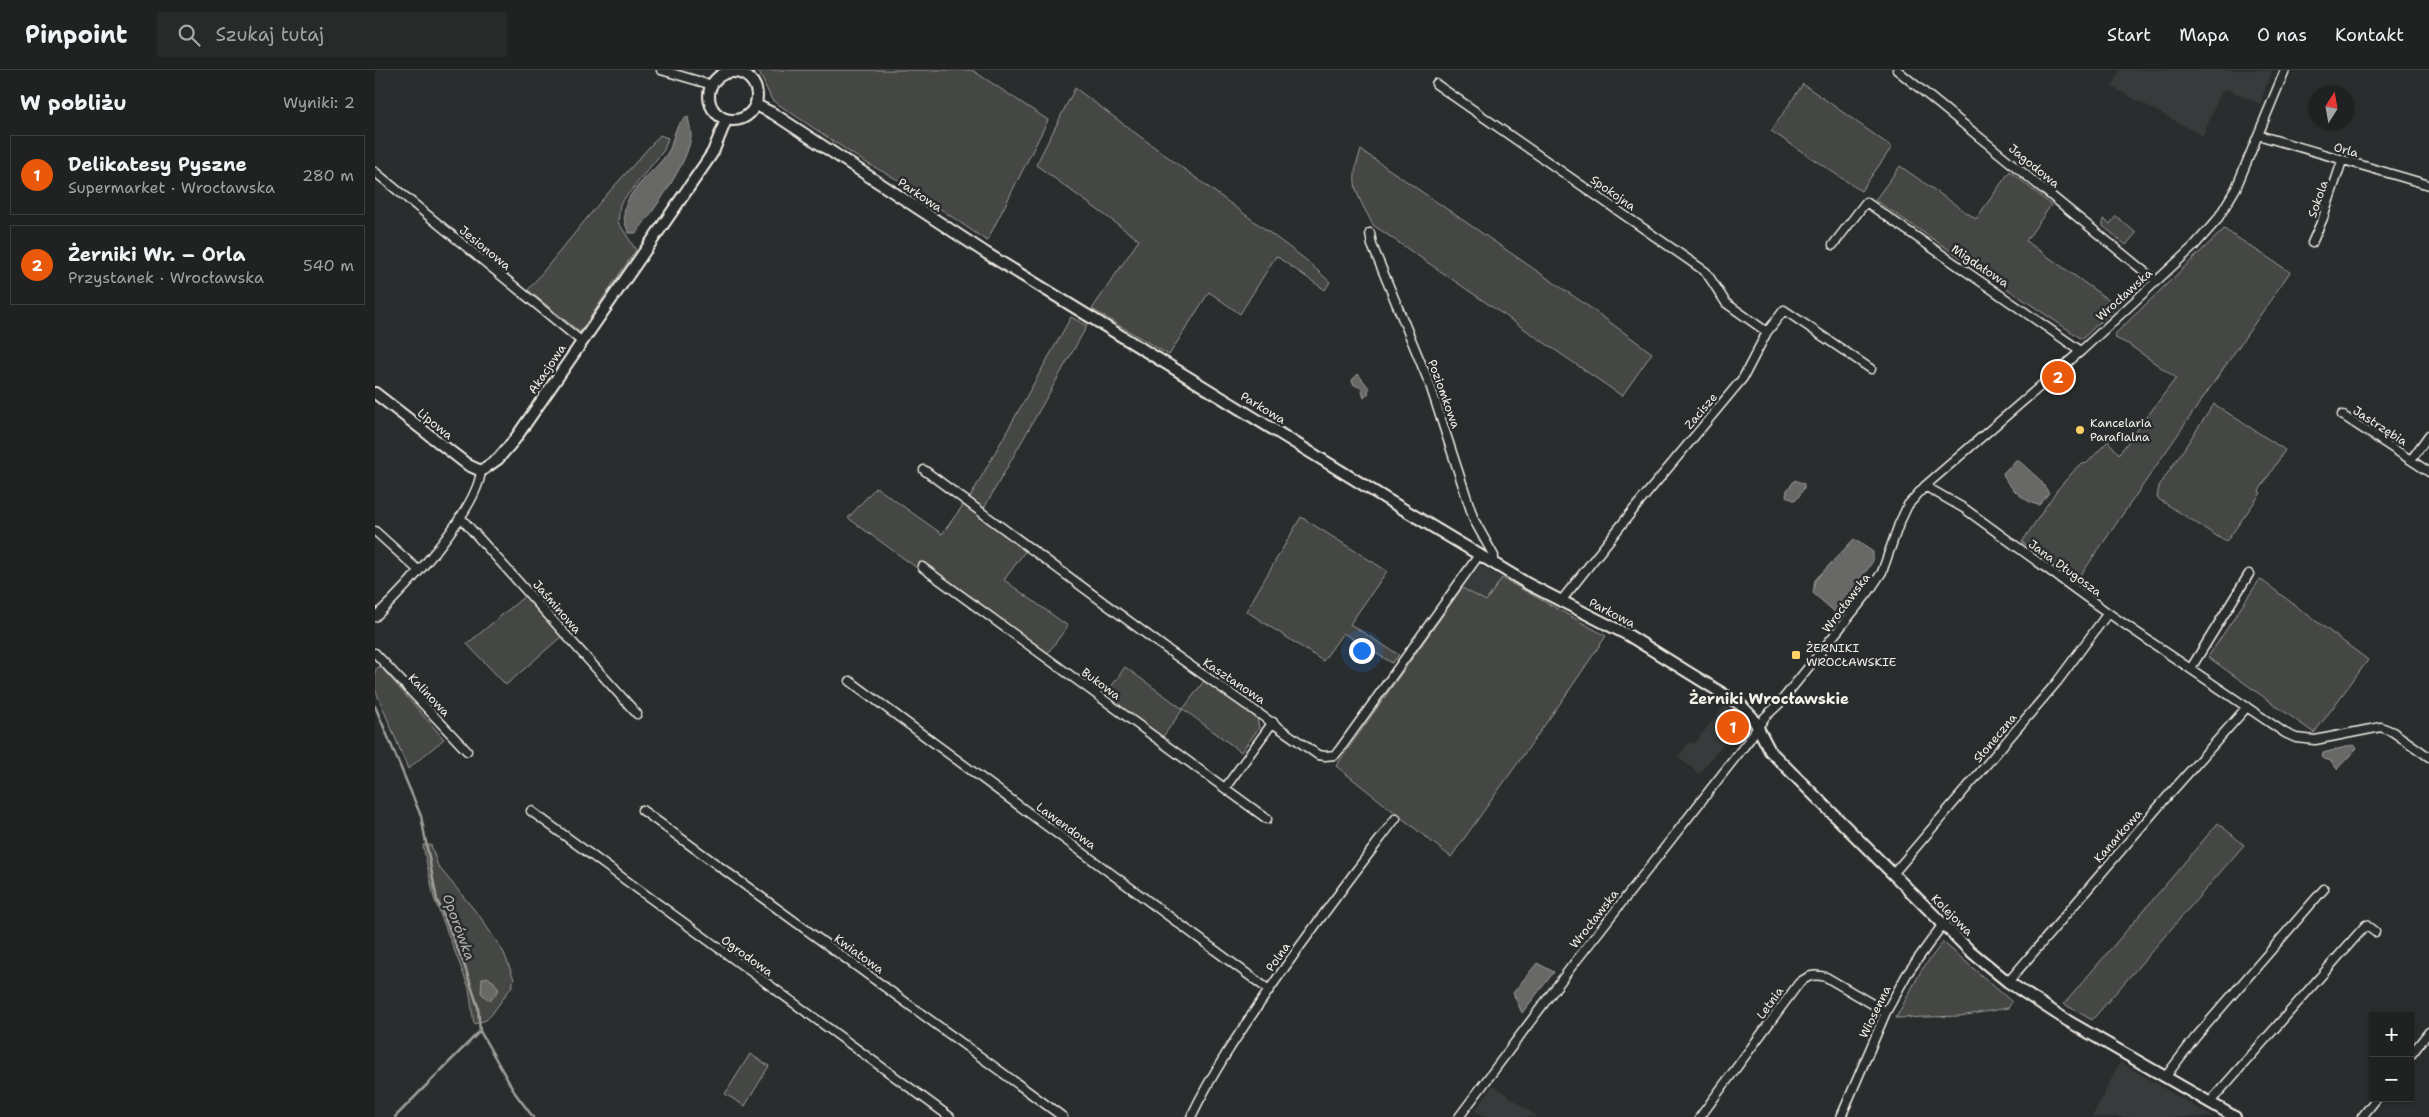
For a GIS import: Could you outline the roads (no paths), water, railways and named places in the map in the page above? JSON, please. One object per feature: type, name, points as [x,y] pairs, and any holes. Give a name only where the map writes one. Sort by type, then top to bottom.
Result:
[{"type":"street","points":[[661,70],[712,85]]},
{"type":"street","name":"Jagodowa","points":[[1897,70],[2156,281]]},
{"type":"street","name":"Wrocławska","points":[[1459,1117],[1572,966],[1758,728],[1868,593],[1882,572],[1899,524],[1908,505],[1925,486],[2081,351],[2156,281],[2217,220],[2237,188],[2285,70]]},
{"type":"street","points":[[740,71],[748,76],[757,90],[756,105],[746,117],[736,121],[726,120],[717,115],[710,103],[712,85],[721,75],[740,71]]},
{"type":"street","name":"Spokojna","points":[[1436,84],[1706,272],[1726,303],[1767,332]]},
{"type":"street","name":"Parkowa","points":[[756,105],[774,114],[986,253],[1479,555],[1561,601],[1628,635],[1735,701],[1747,709],[1758,728]]},
{"type":"street","name":"Akacjowa","points":[[481,471],[498,459],[515,439],[713,152],[726,120]]},
{"type":"street","name":"Orla","points":[[2258,135],[2342,161],[2429,184]]},
{"type":"street","name":"Sokola","points":[[2312,243],[2323,218],[2342,161]]},
{"type":"street","name":"Jesionowa","points":[[375,172],[581,341]]},
{"type":"street","name":"Migdałowa","points":[[1833,245],[1866,202],[2081,351]]},
{"type":"street","name":"Poziomkowa","points":[[1370,232],[1372,245],[1430,385],[1474,520],[1494,556],[1492,562]]},
{"type":"street","name":"Zacisze","points":[[1561,601],[1634,509],[1743,378],[1767,332],[1784,310],[1871,369]]},
{"type":"street","name":"Lipowa","points":[[375,393],[456,456],[481,471]]},
{"type":"street","name":"Jastrzębia","points":[[2343,415],[2429,472]]},
{"type":"street","points":[[2411,460],[2429,435]]},
{"type":"street","name":"Kasztanowa","points":[[925,470],[1167,650],[1318,755],[1335,755],[1479,555]]},
{"type":"street","points":[[375,617],[418,570],[460,517],[475,495],[481,471]]},
{"type":"street","name":"Jana Długosza","points":[[1925,486],[1965,509],[2108,613],[2296,738],[2315,740],[2381,727],[2393,732],[2429,757]]},
{"type":"street","name":"Jaśminowa","points":[[460,517],[637,714]]},
{"type":"street","points":[[375,531],[418,570]]},
{"type":"street","name":"Bukowa","points":[[922,568],[1267,819]]},
{"type":"street","points":[[2191,668],[2249,574]]},
{"type":"street","name":"Słoneczna","points":[[1893,874],[2057,682],[2108,613]]},
{"type":"street","name":"Kalinowa","points":[[375,653],[467,751]]},
{"type":"street","name":"Lawendowa","points":[[850,681],[1269,990]]},
{"type":"street","name":"Kanarkowa","points":[[2008,982],[2165,798],[2247,707]]},
{"type":"street","points":[[1225,788],[1273,722]]},
{"type":"street","name":"Kolejowa","points":[[1758,728],[1770,751],[1969,950],[2008,982],[2061,1016],[2235,1117]]},
{"type":"street","name":"Kwiatowa","points":[[643,810],[1063,1117]]},
{"type":"street","name":"Ogrodowa","points":[[531,811],[950,1117]]},
{"type":"street","name":"Polna","points":[[1191,1117],[1217,1068],[1269,990],[1396,818]]},
{"type":"street","points":[[2166,1076],[2195,1038],[2325,889]]},
{"type":"street","name":"Wiosenna","points":[[1841,1117],[1886,1012],[1907,974],[1943,924]]},
{"type":"street","points":[[2210,1102],[2366,925],[2375,932]]},
{"type":"street","name":"Letnia","points":[[1700,1117],[1799,983],[1808,976],[1816,974],[1826,977],[1886,1012]]},
{"type":"street","points":[[2414,1051],[2429,1032]]},
{"type":"street","points":[[2362,1117],[2374,1102]]},
{"type":"waterway","name":"Oporówka","points":[[375,706],[421,816],[437,900],[464,964],[478,1007],[480,1031],[515,1093],[533,1117]]},
{"type":"waterway","points":[[395,1117],[480,1031]]},
{"type":"place","name":"Żerniki Wr. – Orla","points":[[2058,377]]},
{"type":"place","name":"Kancelaria Parafialna","points":[[2080,430]]},
{"type":"place","name":"ŻERNIKI WROCŁAWSKIE","points":[[1796,655]]},
{"type":"place","name":"Delikatesy Pyszne","points":[[1733,727]]},
{"type":"district","name":"Żerniki Wrocławskie","points":[[1769,699]]}]
